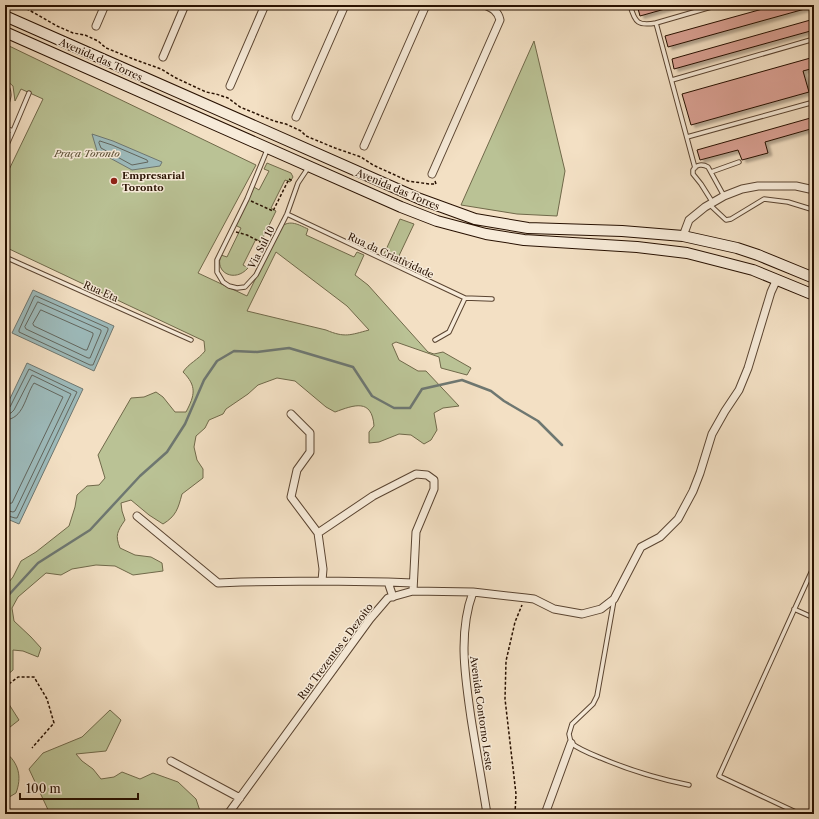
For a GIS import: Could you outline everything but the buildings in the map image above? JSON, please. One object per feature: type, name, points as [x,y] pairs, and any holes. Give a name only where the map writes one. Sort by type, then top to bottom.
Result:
[{"type":"main road","name":"Avenida das Torres","points":[[5,16],[420,200],[475,219],[528,228],[622,231],[683,236],[712,242],[751,253],[814,278]]},
{"type":"main road","name":"Avenida das Torres","points":[[5,32],[268,149],[401,207],[438,221],[486,234],[524,240],[668,250],[712,258],[753,270],[814,295]]},
{"type":"main road","points":[[93,71],[100,66],[100,58]]},
{"type":"street","points":[[96,26],[105,5]]},
{"type":"street","points":[[163,58],[186,5]]},
{"type":"street","points":[[230,86],[265,5]]},
{"type":"street","points":[[296,117],[345,5]]},
{"type":"street","points":[[364,146],[426,5]]},
{"type":"street","points":[[432,174],[500,20],[494,9],[485,5]]},
{"type":"street","points":[[683,236],[689,220],[724,196],[742,189],[758,186],[796,186],[814,190]]},
{"type":"street","name":"Rua Trezentos e Dezoito","points":[[228,814],[370,618],[388,598],[413,587],[534,599],[554,609],[582,614],[601,609],[614,599],[641,548],[660,537],[678,519],[693,491],[700,474],[712,434],[725,411],[740,390],[771,292],[777,279]]},
{"type":"street","points":[[292,414],[310,433],[310,452],[297,470],[291,497],[318,533],[323,569],[322,581]]},
{"type":"street","points":[[137,516],[218,583],[322,581],[388,582],[413,587],[416,532],[434,489],[434,480],[427,475],[416,474],[373,496],[318,533]]},
{"type":"street","points":[[388,582],[393,597]]},
{"type":"street","name":"Avenida Contorno Leste","points":[[473,592],[464,632],[464,657],[466,688],[487,814]]},
{"type":"street","points":[[545,814],[571,743]]},
{"type":"street","points":[[171,761],[240,798]]},
{"type":"lane","points":[[630,5],[633,16],[637,21],[645,25],[718,5]]},
{"type":"lane","points":[[656,22],[695,168],[693,174],[701,184],[711,204],[726,220],[731,219],[764,199],[788,202],[814,210]]},
{"type":"lane","points":[[672,80],[814,39]]},
{"type":"lane","points":[[5,84],[9,89],[9,98],[5,108]]},
{"type":"lane","points":[[5,149],[28,93]]},
{"type":"lane","points":[[686,137],[814,102]]},
{"type":"lane","points":[[5,128],[13,131]]},
{"type":"lane","name":"Via Sul 10","points":[[268,149],[247,199],[217,260],[217,272],[223,282],[229,286],[237,288],[245,287],[256,276],[286,214],[298,183],[309,166]]},
{"type":"lane","points":[[711,172],[739,162]]},
{"type":"lane","points":[[695,168],[704,165],[708,166],[724,196]]},
{"type":"lane","name":"Rua da Criatividade","points":[[286,214],[465,298],[492,299]]},
{"type":"lane","name":"Rua Eta","points":[[5,257],[191,340]]},
{"type":"lane","points":[[5,266],[5,274]]},
{"type":"lane","points":[[435,340],[448,332],[465,298]]},
{"type":"lane","points":[[800,814],[719,776],[814,566]]},
{"type":"lane","points":[[614,599],[597,696],[593,704],[572,724],[569,734],[571,743],[586,752],[626,768],[670,782],[689,785]]},
{"type":"lane","points":[[794,609],[814,618]]},
{"type":"path","points":[[17,5],[73,33],[85,35],[106,48],[162,69],[176,78],[206,92],[228,98],[240,107],[274,121],[286,124],[302,131],[306,136],[361,157],[374,165],[408,180],[436,184],[432,174]]},
{"type":"path","points":[[247,199],[273,211],[290,179],[298,183]]},
{"type":"path","points":[[231,231],[247,235],[270,247]]},
{"type":"path","points":[[515,814],[516,794],[505,699],[506,661],[514,622],[526,598]]},
{"type":"path","points":[[5,688],[18,677],[34,677],[47,699],[54,723],[32,748]]},
{"type":"green space","points":[[534,41],[565,171],[557,216],[517,214],[461,205]]},
{"type":"green space","name":"Praça Toronto","points":[[5,44],[256,165],[198,273],[247,296],[281,227],[288,223],[298,224],[308,229],[306,235],[354,257],[357,252],[364,255],[355,275],[368,285],[428,352],[434,354],[443,352],[471,368],[467,375],[441,368],[439,357],[396,342],[392,344],[399,360],[418,371],[426,371],[459,406],[443,408],[434,413],[437,430],[431,440],[424,444],[411,435],[399,434],[379,442],[369,443],[369,432],[374,426],[373,417],[366,407],[355,406],[335,412],[326,407],[295,381],[277,378],[258,385],[226,409],[223,414],[209,420],[205,428],[196,436],[194,447],[197,460],[203,469],[203,478],[182,494],[178,508],[171,518],[163,524],[131,500],[121,503],[125,520],[117,537],[120,548],[135,555],[151,557],[162,563],[163,571],[133,575],[115,566],[96,565],[72,569],[61,575],[46,573],[18,597],[12,608],[14,621],[41,648],[38,657],[23,651],[13,650],[13,670],[5,677],[5,587],[13,577],[21,561],[36,552],[69,526],[77,495],[87,486],[99,485],[105,478],[98,455],[131,398],[144,397],[156,392],[163,397],[175,412],[186,412],[193,396],[193,391],[191,382],[183,372],[205,351],[204,341],[5,247],[5,178],[43,99],[21,89],[15,101],[13,86],[5,79]],"holes":[[[276,252],[347,306],[369,330],[343,335],[247,311]]]},
{"type":"green space","points":[[267,163],[291,173],[293,177],[290,182],[285,180],[271,208],[276,211],[261,242],[256,239],[243,265],[248,268],[237,275],[227,274],[220,267],[221,255],[227,257],[241,228],[235,225],[254,187],[259,190],[269,171],[264,169]]},
{"type":"green space","points":[[400,219],[414,224],[397,260],[384,254]]},
{"type":"green space","points":[[5,698],[19,720],[5,731]]},
{"type":"green space","points":[[110,710],[121,720],[106,751],[76,754],[82,761],[93,769],[101,779],[114,777],[122,772],[140,779],[153,773],[178,782],[196,799],[201,814],[50,814],[29,769],[43,753],[82,737]]},
{"type":"green space","points":[[5,752],[10,756],[16,766],[19,776],[16,793],[6,799]]},
{"type":"water","points":[[92,134],[113,141],[162,162],[160,166],[132,170],[97,151]]},
{"type":"water","points":[[33,290],[114,326],[94,371],[12,333]]},
{"type":"water","points":[[27,363],[83,389],[19,524],[5,518],[5,409]]},
{"type":"waterway","points":[[5,599],[38,563],[90,530],[140,476],[167,452],[185,424],[204,380],[217,361],[234,351],[257,352],[289,348],[353,367],[372,396],[394,408],[410,408],[422,389],[462,380],[491,391],[504,401],[538,421],[562,445]]},
{"type":"place","name":"Empresarial Toronto","points":[[114,181]]}]
